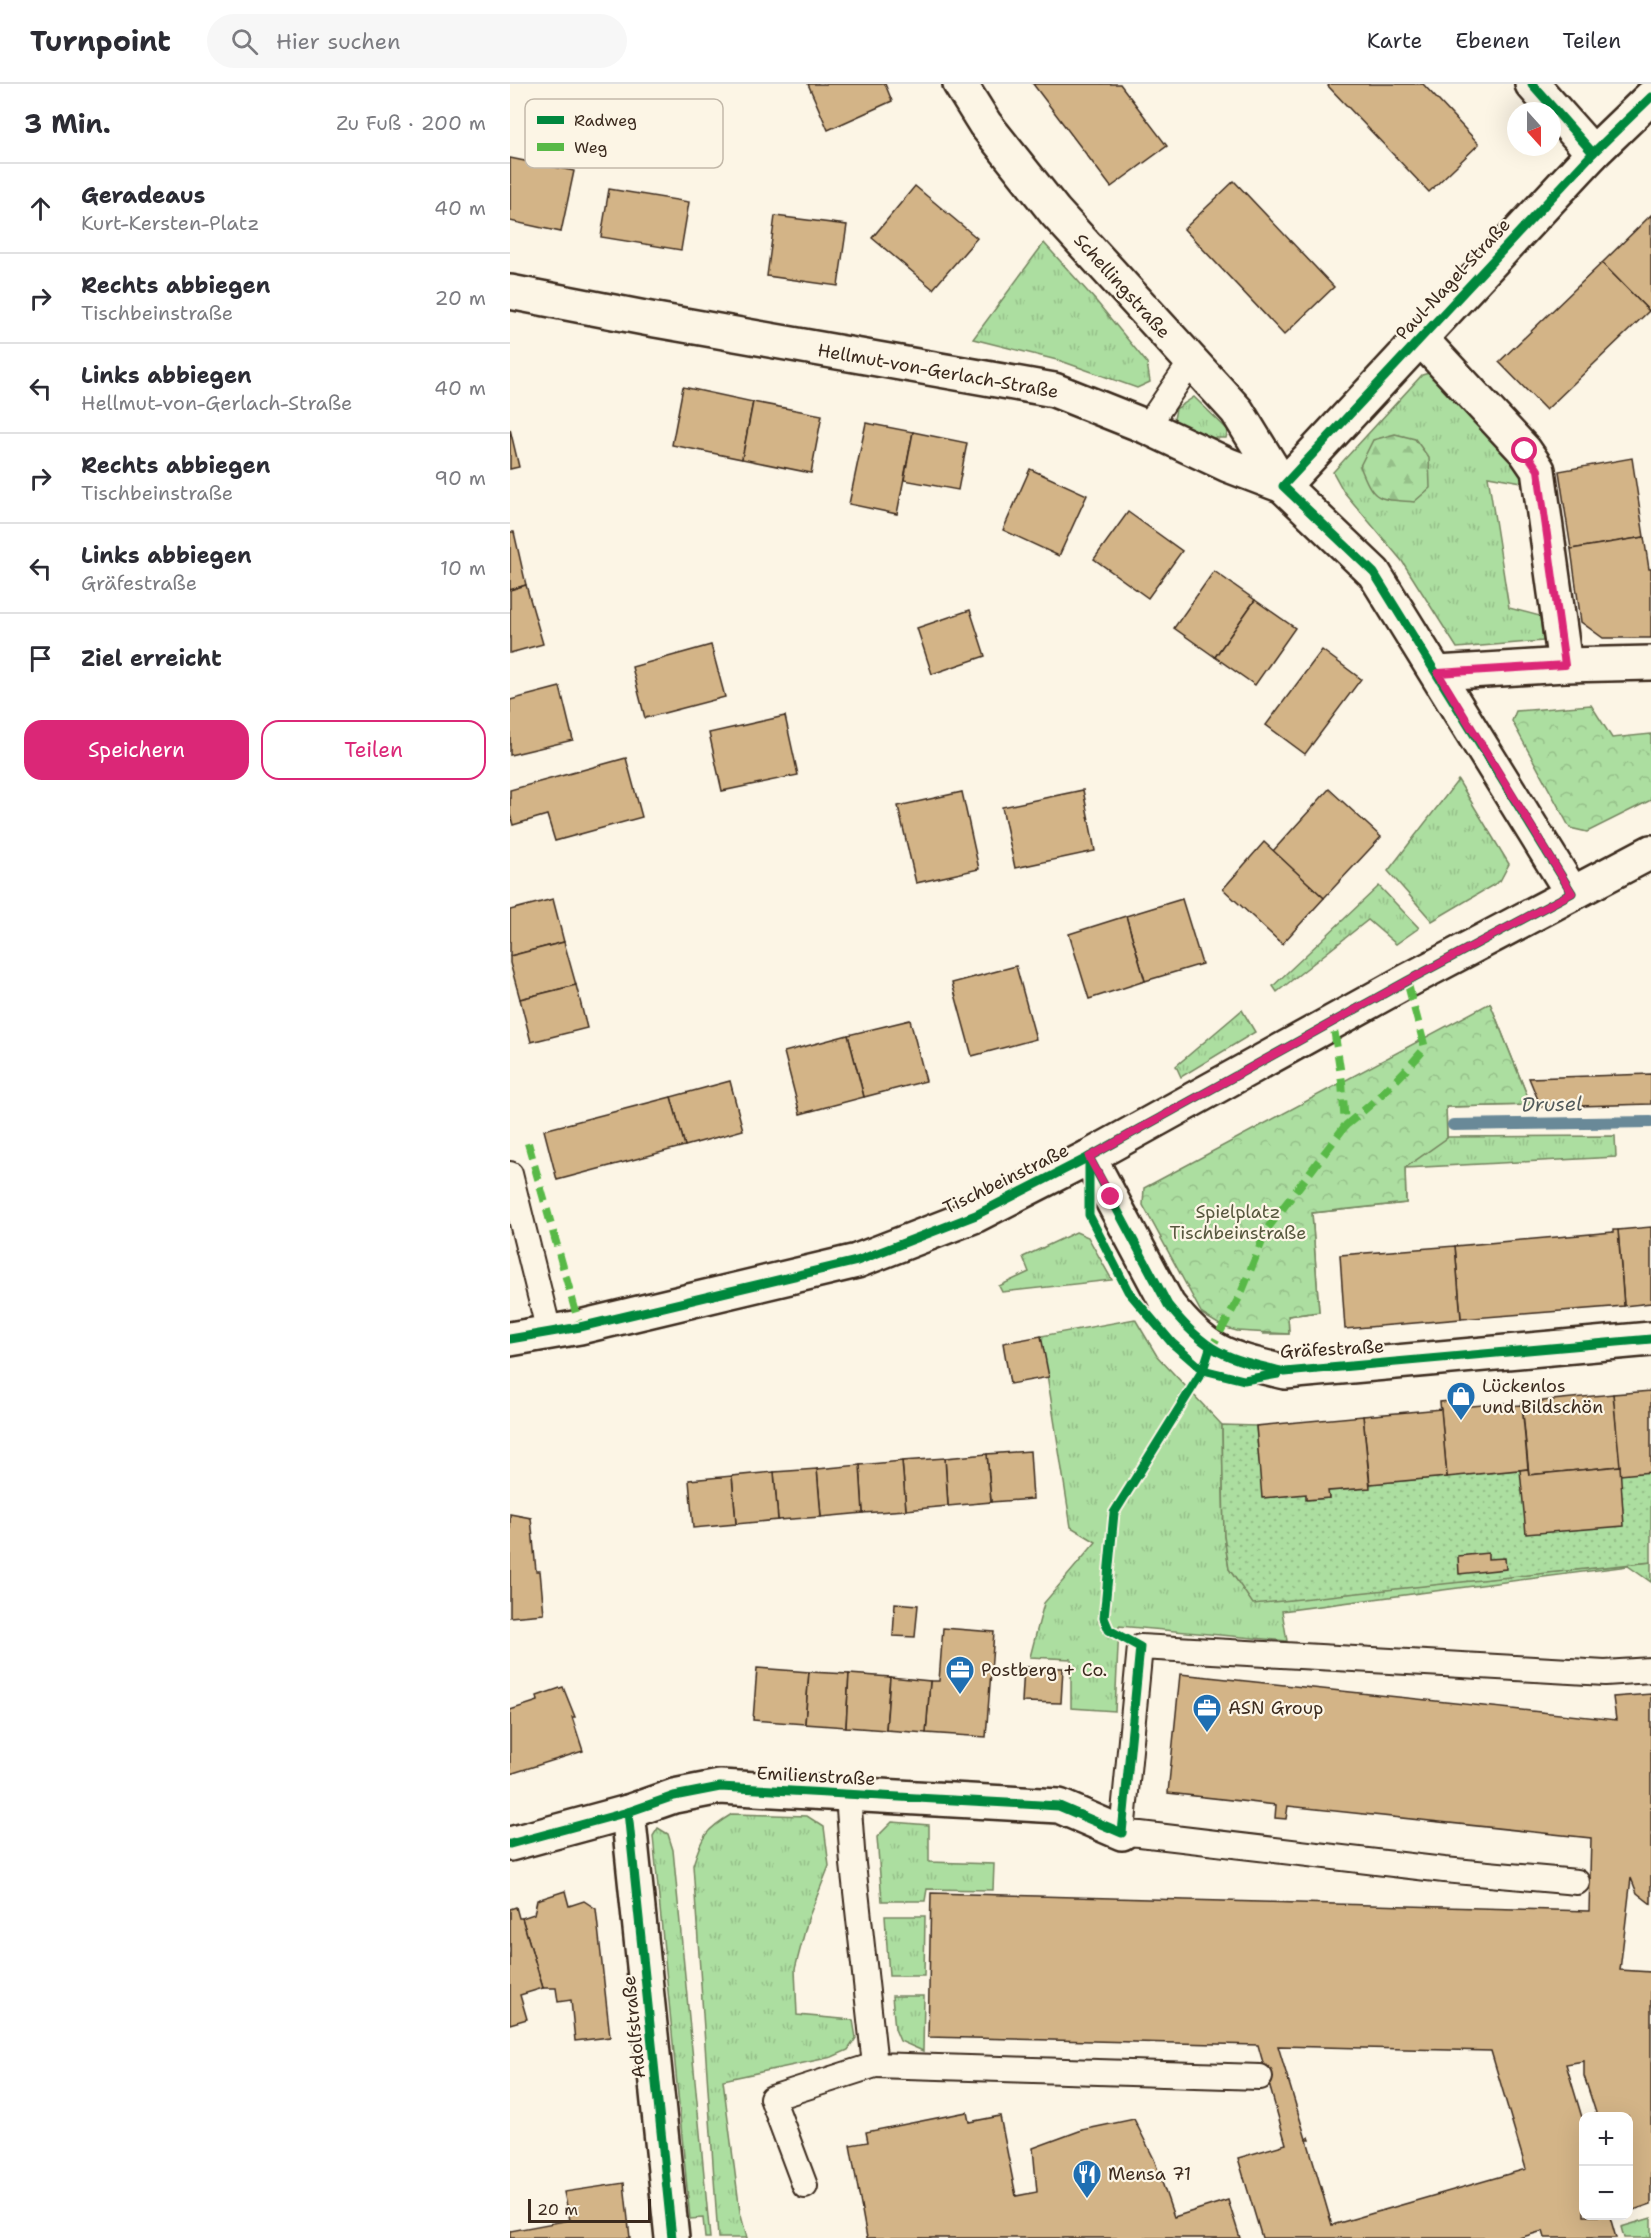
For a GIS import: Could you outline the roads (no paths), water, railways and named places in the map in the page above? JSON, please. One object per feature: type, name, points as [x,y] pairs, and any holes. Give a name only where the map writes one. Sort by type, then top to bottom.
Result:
[{"type":"street","name":"Schellingstraße","points":[[960,84],[985,124],[1055,212],[1238,411],[1283,486]]},
{"type":"street","points":[[1532,84],[1593,153]]},
{"type":"street","name":"Paul-Nagel-Straße","points":[[1283,486],[1593,153],[1651,97]]},
{"type":"street","name":"Hellmut-von-Gerlach-Straße","points":[[510,292],[1054,390],[1147,427],[1228,465],[1283,486],[1374,573],[1438,673],[1572,893]]},
{"type":"street","points":[[1420,338],[1525,451],[1538,470],[1565,665]]},
{"type":"street","points":[[1438,673],[1565,665],[1651,663]]},
{"type":"street","name":"Tischbeinstraße","points":[[510,1339],[580,1327],[722,1295],[856,1261],[976,1215],[1089,1157],[1407,981],[1651,852]]},
{"type":"street","name":"Gräfestraße","points":[[1089,1157],[1168,1305],[1184,1325],[1210,1348],[1237,1361],[1285,1372],[1651,1340]]},
{"type":"street","name":"Emilienstraße","points":[[510,1844],[628,1812],[674,1796],[720,1787],[1059,1806],[1122,1833]]},
{"type":"street","name":"Adolfstraße","points":[[628,1812],[672,2238]]},
{"type":"lane","points":[[1147,427],[1191,362]]},
{"type":"lane","points":[[510,1174],[549,1332]]},
{"type":"lane","points":[[1576,1882],[1444,1870],[1122,1833],[1140,1647],[1605,1672],[1651,1670]]},
{"type":"lane","points":[[848,1795],[875,2065]]},
{"type":"lane","points":[[805,2187],[772,2098],[875,2065],[1260,2077]]},
{"type":"waterway","name":"Drusel","points":[[1453,1125],[1651,1122]]},
{"type":"place","name":"Lückenlos und Bildschön","points":[[1461,1422]]},
{"type":"place","name":"Postberg + Co.","points":[[960,1696]]},
{"type":"place","name":"ASN Group","points":[[1207,1734]]},
{"type":"place","name":"Mensa 71","points":[[1087,2200]]},
{"type":"park label","name":"Spielplatz Tischbeinstraße","points":[[1238,1222]]}]
